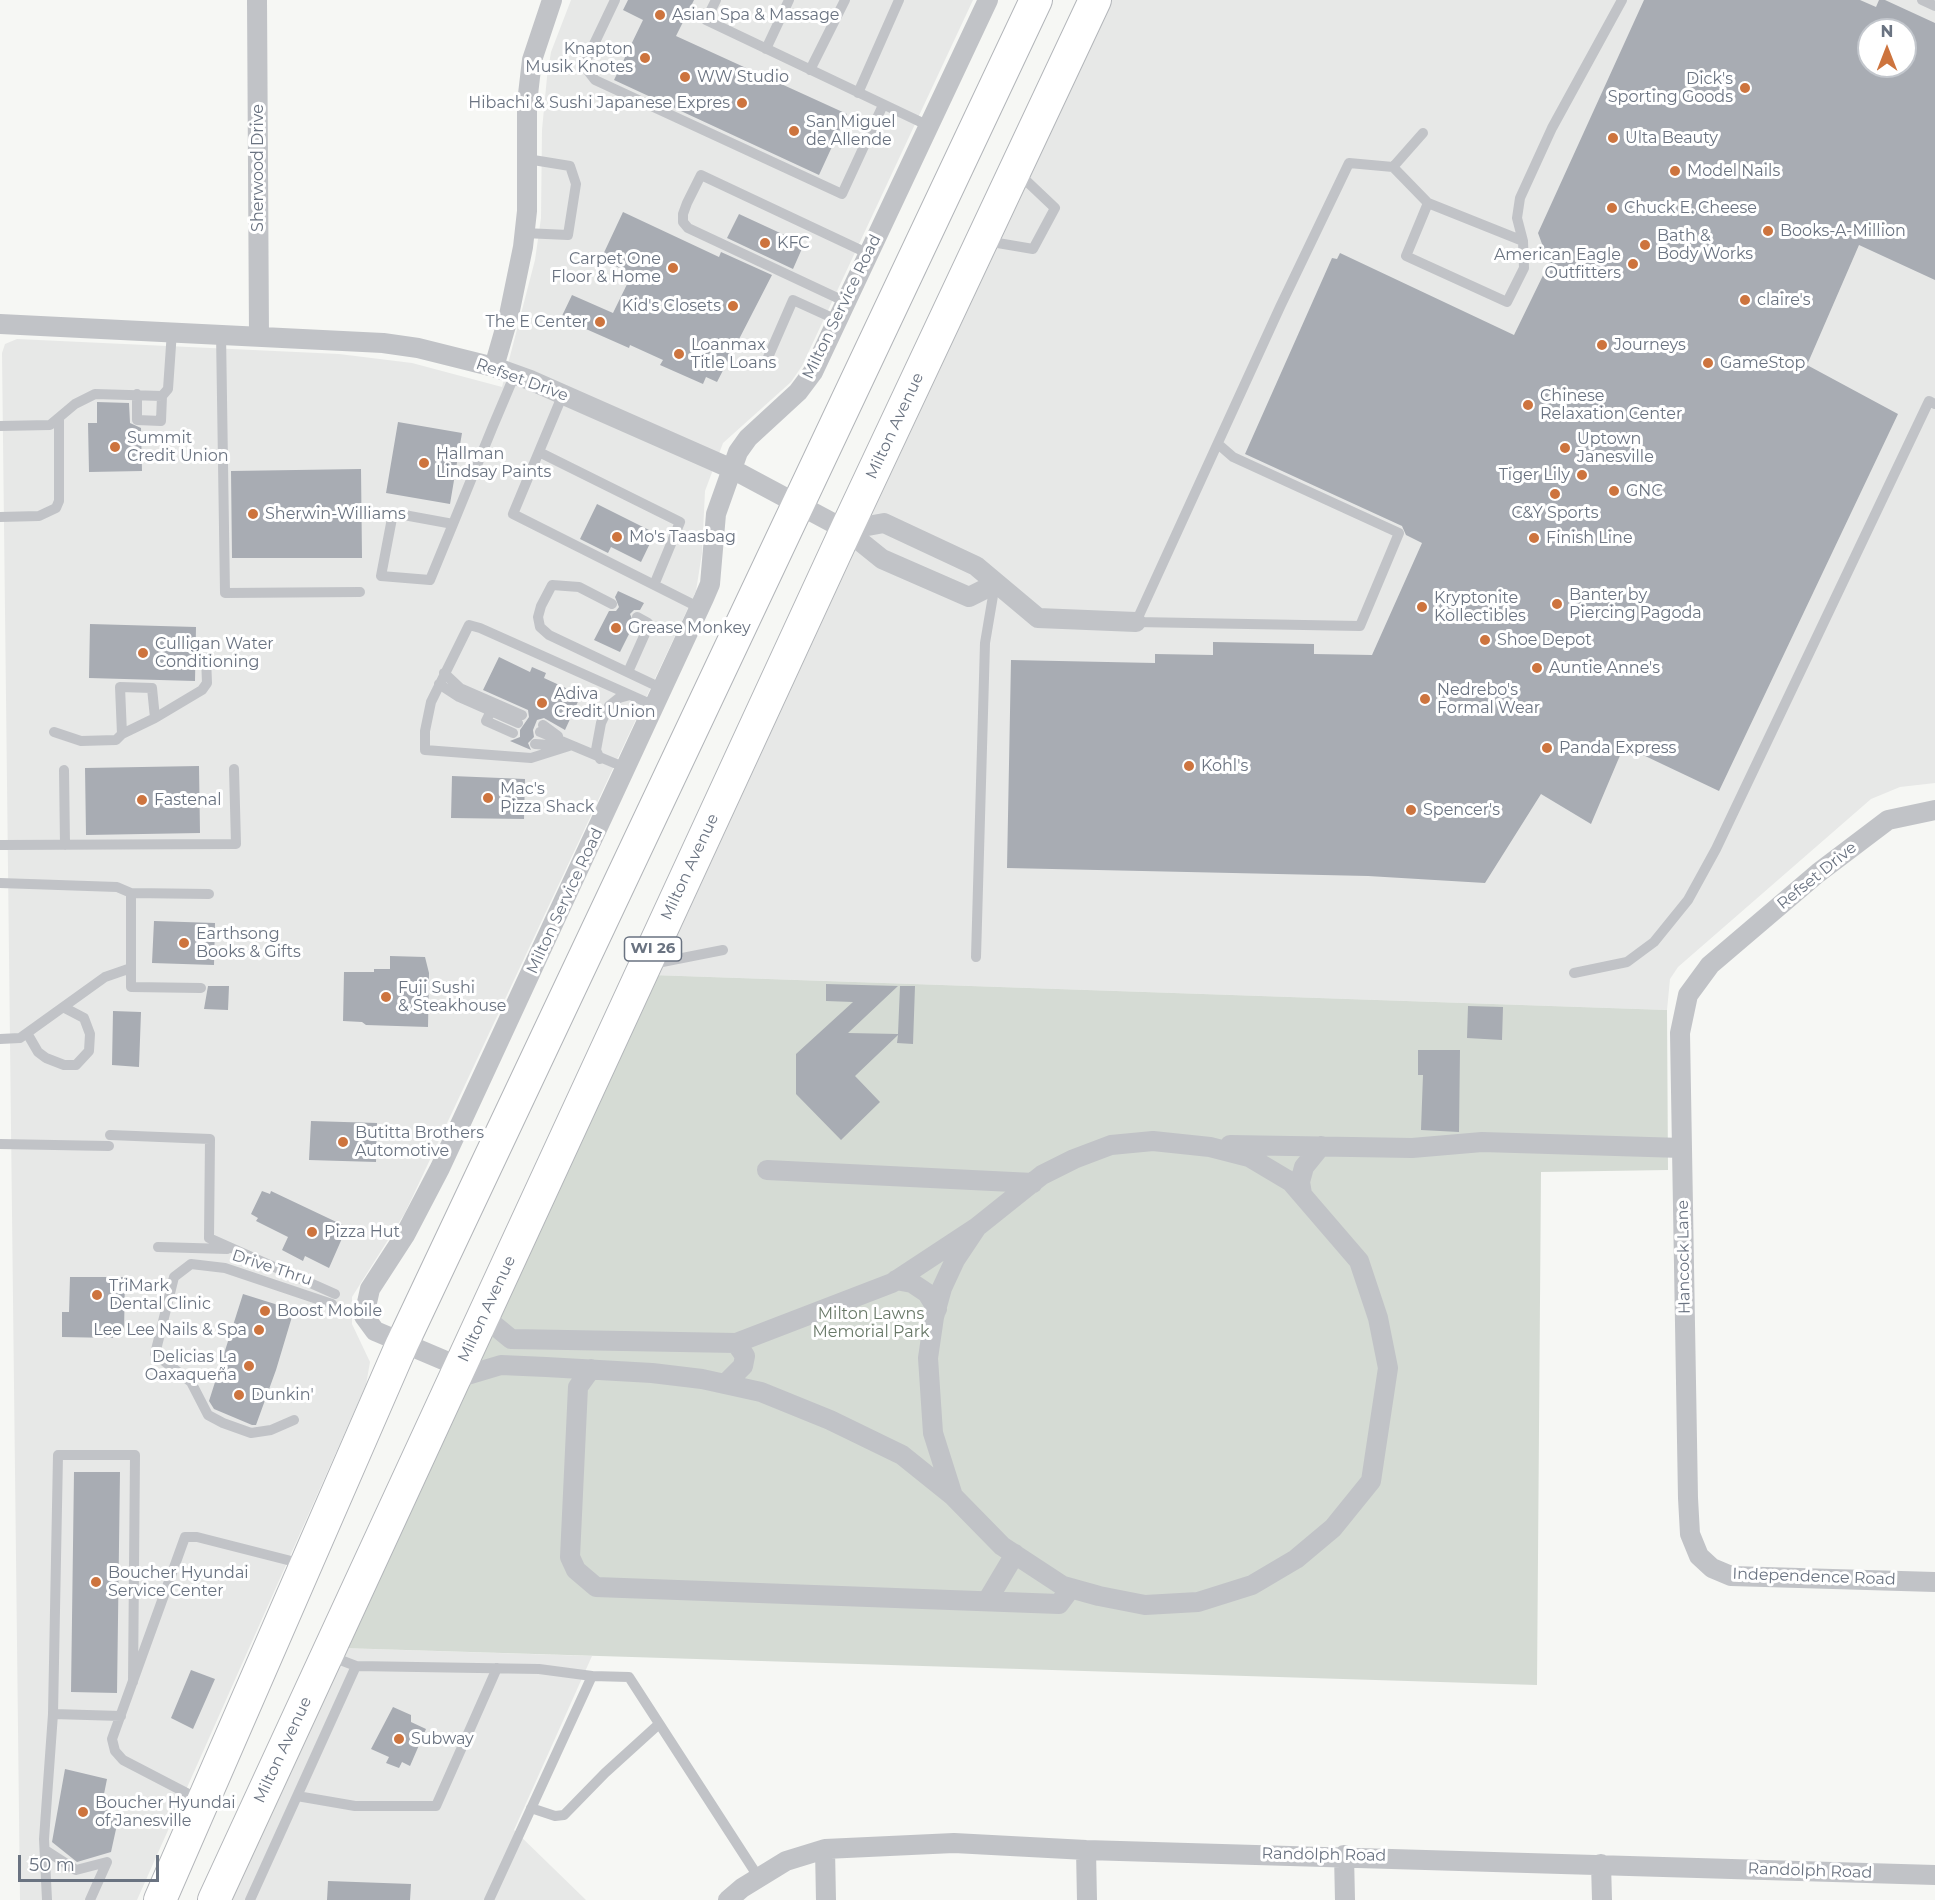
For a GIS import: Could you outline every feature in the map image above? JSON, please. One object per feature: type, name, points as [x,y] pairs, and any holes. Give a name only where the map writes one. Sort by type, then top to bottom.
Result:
[{"type":"main road","points":[[160,1900],[402,1344],[1036,0]]},
{"type":"main road","name":"Milton Avenue","points":[[214,1900],[846,530],[1095,0]]},
{"type":"street","name":"Sherwood Drive","points":[[257,0],[260,335]]},
{"type":"street","points":[[494,367],[509,315],[524,233],[527,103],[532,60],[552,0]]},
{"type":"street","name":"Milton Service Road","points":[[457,1373],[375,1332],[369,1325],[364,1311],[370,1289],[433,1183],[700,608],[710,584],[716,514],[738,452],[748,438],[798,392],[813,372],[988,0]]},
{"type":"street","name":"Refset Drive","points":[[0,324],[221,333],[383,343],[418,348],[494,367],[563,394],[732,469],[846,530],[882,559],[969,597],[995,584]]},
{"type":"street","points":[[846,530],[884,523],[976,566],[1038,618],[1136,622]]},
{"type":"street","name":"Refset Drive","points":[[1710,965],[1818,873],[1888,820],[1935,810]]},
{"type":"street","name":"Hancock Lane","points":[[1699,1556],[1690,1534],[1688,1498],[1680,1033],[1688,995],[1710,965]]},
{"type":"street","points":[[457,1373],[501,1365],[652,1373],[761,1392],[830,1420],[902,1455],[953,1496],[1002,1546],[1063,1586],[1145,1605],[1198,1602],[1252,1585],[1296,1559],[1333,1528],[1371,1481],[1388,1368],[1378,1318],[1359,1262],[1291,1182],[1249,1157],[1210,1147],[1153,1141],[1111,1145],[1074,1159],[1033,1183],[977,1227],[896,1280],[736,1343],[511,1339],[483,1316]]},
{"type":"street","points":[[1186,1144],[1412,1148],[1492,1143],[1682,1148]]},
{"type":"street","points":[[1302,1194],[1300,1182],[1304,1167],[1322,1146]]},
{"type":"street","points":[[767,1170],[1033,1183]]},
{"type":"street","points":[[953,1496],[933,1433],[928,1358],[937,1309],[955,1260],[977,1227]]},
{"type":"street","points":[[896,1280],[912,1283],[927,1293],[937,1309]]},
{"type":"street","points":[[725,1384],[743,1366],[744,1356],[736,1343]]},
{"type":"street","points":[[546,1367],[578,1387]]},
{"type":"street","points":[[591,1370],[578,1387],[570,1557],[576,1570],[596,1587],[1059,1604],[1071,1588]]},
{"type":"street","points":[[987,1602],[1015,1554]]},
{"type":"street","name":"Independence Road","points":[[1699,1556],[1712,1568],[1731,1576],[1935,1582]]},
{"type":"street","name":"Randolph Road","points":[[728,1900],[786,1861],[825,1849],[954,1843],[1086,1850],[1935,1875]]},
{"type":"street","points":[[825,1849],[826,1900]]},
{"type":"street","points":[[1086,1850],[1087,1900]]},
{"type":"street","points":[[1344,1856],[1345,1900]]},
{"type":"street","points":[[1601,1864],[1602,1900]]},
{"type":"lane","points":[[615,0],[586,61],[588,71],[595,80],[842,194],[883,105]]},
{"type":"lane","points":[[716,0],[706,20],[929,126]]},
{"type":"lane","points":[[766,49],[789,0]]},
{"type":"lane","points":[[810,70],[844,0]]},
{"type":"lane","points":[[858,93],[899,0]]},
{"type":"lane","points":[[1428,202],[1406,256],[1507,302],[1524,268],[1523,241],[1517,218],[1520,198],[1552,128],[1622,0]]},
{"type":"lane","points":[[1922,0],[1935,6]]},
{"type":"lane","points":[[1393,167],[1423,133]]},
{"type":"lane","points":[[524,233],[568,235],[576,184],[570,166],[527,159]]},
{"type":"lane","points":[[1218,444],[1233,457],[1399,533],[1360,626],[1136,622],[1218,444],[1348,163],[1393,167],[1428,202],[1523,241]]},
{"type":"lane","points":[[982,240],[1033,249],[1055,208],[1015,171]]},
{"type":"lane","points":[[846,302],[688,228],[683,222],[687,202],[701,175],[869,254]]},
{"type":"lane","points":[[766,362],[793,300],[837,320]]},
{"type":"lane","points":[[137,394],[137,420],[161,421],[162,396],[168,389],[172,331]]},
{"type":"lane","points":[[221,333],[225,593],[360,592]]},
{"type":"lane","points":[[453,524],[393,513],[381,576],[430,580],[515,374]]},
{"type":"lane","points":[[0,426],[50,425],[75,404],[95,394],[162,396]]},
{"type":"lane","points":[[563,394],[513,514],[700,608]]},
{"type":"lane","points":[[1574,973],[1627,962],[1654,942],[1688,900],[1716,849],[1929,401],[1935,404]]},
{"type":"lane","points":[[0,517],[39,516],[56,508],[59,501],[59,418]]},
{"type":"lane","points":[[539,452],[680,522],[654,585]]},
{"type":"lane","points":[[976,957],[985,643],[995,584]]},
{"type":"lane","points":[[612,604],[579,587],[552,585],[541,606],[538,617],[540,627],[549,634],[628,672],[659,697]]},
{"type":"lane","points":[[628,672],[648,627],[648,623],[637,617]]},
{"type":"lane","points":[[570,746],[531,758],[425,750],[425,731],[430,702],[469,626],[480,628],[631,695]]},
{"type":"lane","points":[[54,732],[81,741],[116,740],[122,734],[155,718],[202,690],[207,683],[206,658]]},
{"type":"lane","points":[[439,684],[459,697],[491,711],[520,719],[460,688],[444,674]]},
{"type":"lane","points":[[122,734],[120,687],[152,688],[155,718]]},
{"type":"lane","points":[[600,759],[596,750],[601,723],[609,706],[619,698],[631,695],[659,697]]},
{"type":"lane","points":[[491,711],[486,721],[513,734]]},
{"type":"lane","points":[[542,728],[570,746],[626,768]]},
{"type":"lane","points":[[534,744],[570,746]]},
{"type":"lane","points":[[0,845],[236,844],[234,769]]},
{"type":"lane","points":[[64,770],[65,844]]},
{"type":"lane","points":[[0,883],[117,887],[131,893],[209,894]]},
{"type":"lane","points":[[131,893],[130,987],[201,988]]},
{"type":"lane","points":[[645,965],[723,950]]},
{"type":"lane","points":[[0,1039],[20,1038],[105,977],[130,968]]},
{"type":"lane","points":[[27,1033],[38,1052],[46,1058],[64,1065],[76,1065],[84,1059],[91,1042],[82,1004],[85,992]]},
{"type":"lane","points":[[63,1007],[84,1018]]},
{"type":"lane","points":[[0,1144],[210,1139],[209,1238],[233,1249]]},
{"type":"lane","points":[[158,1247],[233,1249]]},
{"type":"lane","name":"Drive Thru","points":[[233,1249],[334,1299],[225,1268],[191,1264],[174,1277],[155,1354],[191,1382],[208,1415],[223,1423],[251,1433],[271,1430],[294,1420]]},
{"type":"lane","points":[[47,1900],[45,1850],[53,1714],[58,1455],[135,1455],[133,1682]]},
{"type":"lane","points":[[203,1802],[123,1760],[115,1751],[112,1739],[185,1538],[197,1537],[306,1564]]},
{"type":"lane","points":[[327,1654],[356,1666],[496,1668],[629,1677],[759,1878]]},
{"type":"lane","points":[[250,1900],[356,1666]]},
{"type":"lane","points":[[297,1796],[355,1806],[436,1806],[496,1668]]},
{"type":"lane","points":[[489,1900],[592,1676]]},
{"type":"lane","points":[[53,1714],[121,1716]]},
{"type":"lane","points":[[531,1808],[555,1816],[564,1815],[605,1773],[659,1724]]},
{"type":"lane","points":[[45,1850],[76,1870],[107,1862],[90,1900]]},
{"type":"shaded area","points":[[571,0],[973,0],[802,366],[791,382],[723,443],[705,491],[702,553],[696,591],[405,1213],[352,1297],[352,1324],[370,1362],[366,1385],[137,1900],[20,1900],[2,353],[5,344],[17,339],[339,354],[412,363],[502,387],[535,260],[541,218],[542,130],[551,52]]},
{"type":"shaded area","points":[[1108,0],[1935,0],[1935,783],[1900,787],[1871,799],[1678,967],[1670,979],[1667,1010],[652,975]]},
{"type":"shaded area","points":[[341,1648],[592,1656],[514,1830],[586,1900],[224,1900]]},
{"type":"green space","name":"Milton Lawns Memorial Park","points":[[652,975],[1667,1010],[1668,1170],[1541,1172],[1537,1685],[341,1648]]},
{"type":"building","points":[[628,0],[694,0],[676,36],[847,114],[819,175],[614,80],[643,20],[623,10]]},
{"type":"building","name":"Uptown Janesville","points":[[1644,0],[1860,0],[1876,7],[1879,0],[1885,0],[1935,23],[1935,280],[1859,245],[1807,365],[1898,414],[1719,791],[1624,746],[1591,824],[1541,794],[1485,883],[1368,876],[1007,868],[1011,660],[1155,663],[1155,654],[1213,655],[1213,642],[1314,644],[1314,654],[1372,655],[1422,543],[1406,535],[1402,526],[1245,454],[1332,258],[1337,259],[1340,253],[1514,335],[1549,263],[1538,233]]},
{"type":"building","points":[[623,212],[719,257],[721,252],[772,275],[717,382],[706,377],[703,384],[660,365],[663,360],[630,345],[629,348],[561,318],[572,295],[613,313],[632,274],[601,259]]},
{"type":"building","name":"KFC","points":[[739,214],[804,244],[793,269],[727,238]]},
{"type":"building","name":"Summit Credit Union","points":[[97,402],[129,403],[130,423],[141,428],[142,471],[89,472],[88,423],[97,423]]},
{"type":"building","name":"Hallman Lindsay Paints","points":[[398,422],[462,433],[450,504],[386,493]]},
{"type":"building","points":[[361,469],[362,558],[232,558],[231,471]]},
{"type":"building","name":"Mo's Taasbag","points":[[597,504],[655,533],[641,562],[611,547],[608,553],[580,539]]},
{"type":"building","name":"Grease Monkey","points":[[618,591],[644,603],[640,610],[634,610],[630,614],[634,624],[620,652],[594,640],[609,611],[616,611],[619,607],[615,597]]},
{"type":"building","name":"Culligan Water Conditioning","points":[[90,624],[196,627],[195,681],[89,678]]},
{"type":"building","name":"Adiva Credit Union","points":[[499,657],[530,672],[532,667],[546,673],[544,678],[581,695],[565,730],[544,718],[537,720],[533,730],[534,737],[528,743],[531,750],[510,741],[520,737],[520,730],[529,717],[528,710],[483,690]]},
{"type":"building","name":"Fastenal","points":[[199,766],[200,833],[86,835],[85,768]]},
{"type":"building","name":"Mac's Pizza Shack","points":[[452,776],[525,779],[524,819],[451,818]]},
{"type":"building","name":"Earthsong Books & Gifts","points":[[154,921],[215,923],[214,965],[152,963]]},
{"type":"building","name":"Fuji Sushi & Steakhouse","points":[[390,956],[425,957],[429,973],[428,1027],[366,1025],[362,1022],[343,1021],[344,972],[374,972],[374,969],[390,969]]},
{"type":"building","points":[[826,984],[898,986],[848,1033],[898,1034],[900,986],[915,986],[913,1044],[897,1043],[898,1035],[855,1076],[880,1102],[841,1140],[796,1094],[796,1054],[853,1002],[826,1001]]},
{"type":"building","points":[[208,986],[229,986],[228,1010],[204,1009]]},
{"type":"building","points":[[1468,1006],[1503,1007],[1502,1040],[1467,1038]]},
{"type":"building","points":[[113,1011],[141,1012],[139,1067],[112,1065]]},
{"type":"building","points":[[1418,1050],[1460,1050],[1459,1132],[1421,1130],[1423,1075],[1418,1075]]},
{"type":"building","name":"Butitta Brothers Automotive","points":[[311,1121],[377,1123],[376,1162],[309,1160]]},
{"type":"building","name":"Pizza Hut","points":[[262,1191],[270,1194],[271,1191],[347,1227],[329,1268],[305,1256],[303,1261],[282,1250],[288,1237],[256,1221],[258,1218],[251,1214]]},
{"type":"building","name":"TriMark Dental Clinic","points":[[70,1277],[125,1277],[124,1333],[113,1332],[113,1338],[62,1337],[62,1312],[69,1312]]},
{"type":"building","points":[[243,1294],[294,1310],[256,1425],[214,1409],[209,1401]]},
{"type":"building","name":"Boucher Hyundai Service Center","points":[[74,1472],[120,1472],[117,1693],[71,1692]]},
{"type":"building","points":[[191,1670],[215,1679],[193,1729],[171,1718]]},
{"type":"building","name":"Subway","points":[[393,1707],[411,1715],[411,1722],[426,1729],[410,1766],[402,1762],[399,1768],[386,1763],[389,1757],[371,1749]]},
{"type":"building","name":"Boucher Hyundai of Janesville","points":[[65,1769],[107,1779],[102,1804],[118,1820],[111,1852],[77,1862],[52,1842]]},
{"type":"building","points":[[328,1881],[411,1884],[410,1900],[327,1900]]},
{"type":"place","name":"Asian Spa & Massage","points":[[660,15]]},
{"type":"place","name":"Knapton Musik Knotes","points":[[645,58]]},
{"type":"place","name":"WW Studio","points":[[685,77]]},
{"type":"place","name":"Dick's Sporting Goods","points":[[1745,88]]},
{"type":"place","name":"Hibachi & Sushi Japanese Expres","points":[[742,103]]},
{"type":"place","name":"San Miguel de Allende","points":[[794,131]]},
{"type":"place","name":"Ulta Beauty","points":[[1613,138]]},
{"type":"place","name":"Model Nails","points":[[1675,171]]},
{"type":"place","name":"Chuck E. Cheese","points":[[1612,208]]},
{"type":"place","name":"Books-A-Million","points":[[1768,231]]},
{"type":"place","name":"KFC","points":[[765,243]]},
{"type":"place","name":"Bath & Body Works","points":[[1645,245]]},
{"type":"place","name":"American Eagle Outfitters","points":[[1633,264]]},
{"type":"place","name":"Carpet One Floor & Home","points":[[673,268]]},
{"type":"place","name":"claire's","points":[[1745,300]]},
{"type":"place","name":"Kid's Closets","points":[[733,306]]},
{"type":"place","name":"The E Center","points":[[600,322]]},
{"type":"place","name":"Journeys","points":[[1602,345]]},
{"type":"place","name":"Loanmax Title Loans","points":[[679,354]]},
{"type":"place","name":"GameStop","points":[[1708,363]]},
{"type":"place","name":"Chinese Relaxation Center","points":[[1528,405]]},
{"type":"place","name":"Summit Credit Union","points":[[115,447]]},
{"type":"place","name":"Uptown Janesville","points":[[1565,448]]},
{"type":"place","name":"Hallman Lindsay Paints","points":[[424,463]]},
{"type":"place","name":"Tiger Lily","points":[[1582,475]]},
{"type":"place","name":"GNC","points":[[1614,491]]},
{"type":"place","name":"C&Y Sports","points":[[1555,494]]},
{"type":"place","name":"Sherwin-Williams","points":[[253,514]]},
{"type":"place","name":"Mo's Taasbag","points":[[617,537]]},
{"type":"place","name":"Finish Line","points":[[1534,538]]},
{"type":"place","name":"Banter by Piercing Pagoda","points":[[1557,604]]},
{"type":"place","name":"Kryptonite Kollectibles","points":[[1422,607]]},
{"type":"place","name":"Grease Monkey","points":[[616,628]]},
{"type":"place","name":"Shoe Depot","points":[[1485,640]]},
{"type":"place","name":"Culligan Water Conditioning","points":[[143,653]]},
{"type":"place","name":"Auntie Anne's","points":[[1537,668]]},
{"type":"place","name":"Nedrebo's Formal Wear","points":[[1425,699]]},
{"type":"place","name":"Adiva Credit Union","points":[[542,703]]},
{"type":"place","name":"Panda Express","points":[[1547,748]]},
{"type":"place","name":"Kohl's","points":[[1189,766]]},
{"type":"place","name":"Mac's Pizza Shack","points":[[488,798]]},
{"type":"place","name":"Fastenal","points":[[142,800]]},
{"type":"place","name":"Spencer's","points":[[1411,810]]},
{"type":"place","name":"Earthsong Books & Gifts","points":[[184,943]]},
{"type":"place","name":"Fuji Sushi & Steakhouse","points":[[386,997]]},
{"type":"place","name":"Butitta Brothers Automotive","points":[[343,1142]]},
{"type":"place","name":"Pizza Hut","points":[[312,1232]]},
{"type":"place","name":"TriMark Dental Clinic","points":[[97,1295]]},
{"type":"place","name":"Boost Mobile","points":[[265,1311]]},
{"type":"place","name":"Lee Lee Nails & Spa","points":[[259,1330]]},
{"type":"place","name":"Delicias La Oaxaqueña","points":[[249,1366]]},
{"type":"place","name":"Dunkin'","points":[[239,1395]]},
{"type":"place","name":"Boucher Hyundai Service Center","points":[[96,1582]]},
{"type":"place","name":"Subway","points":[[399,1739]]},
{"type":"place","name":"Boucher Hyundai of Janesville","points":[[83,1812]]}]
